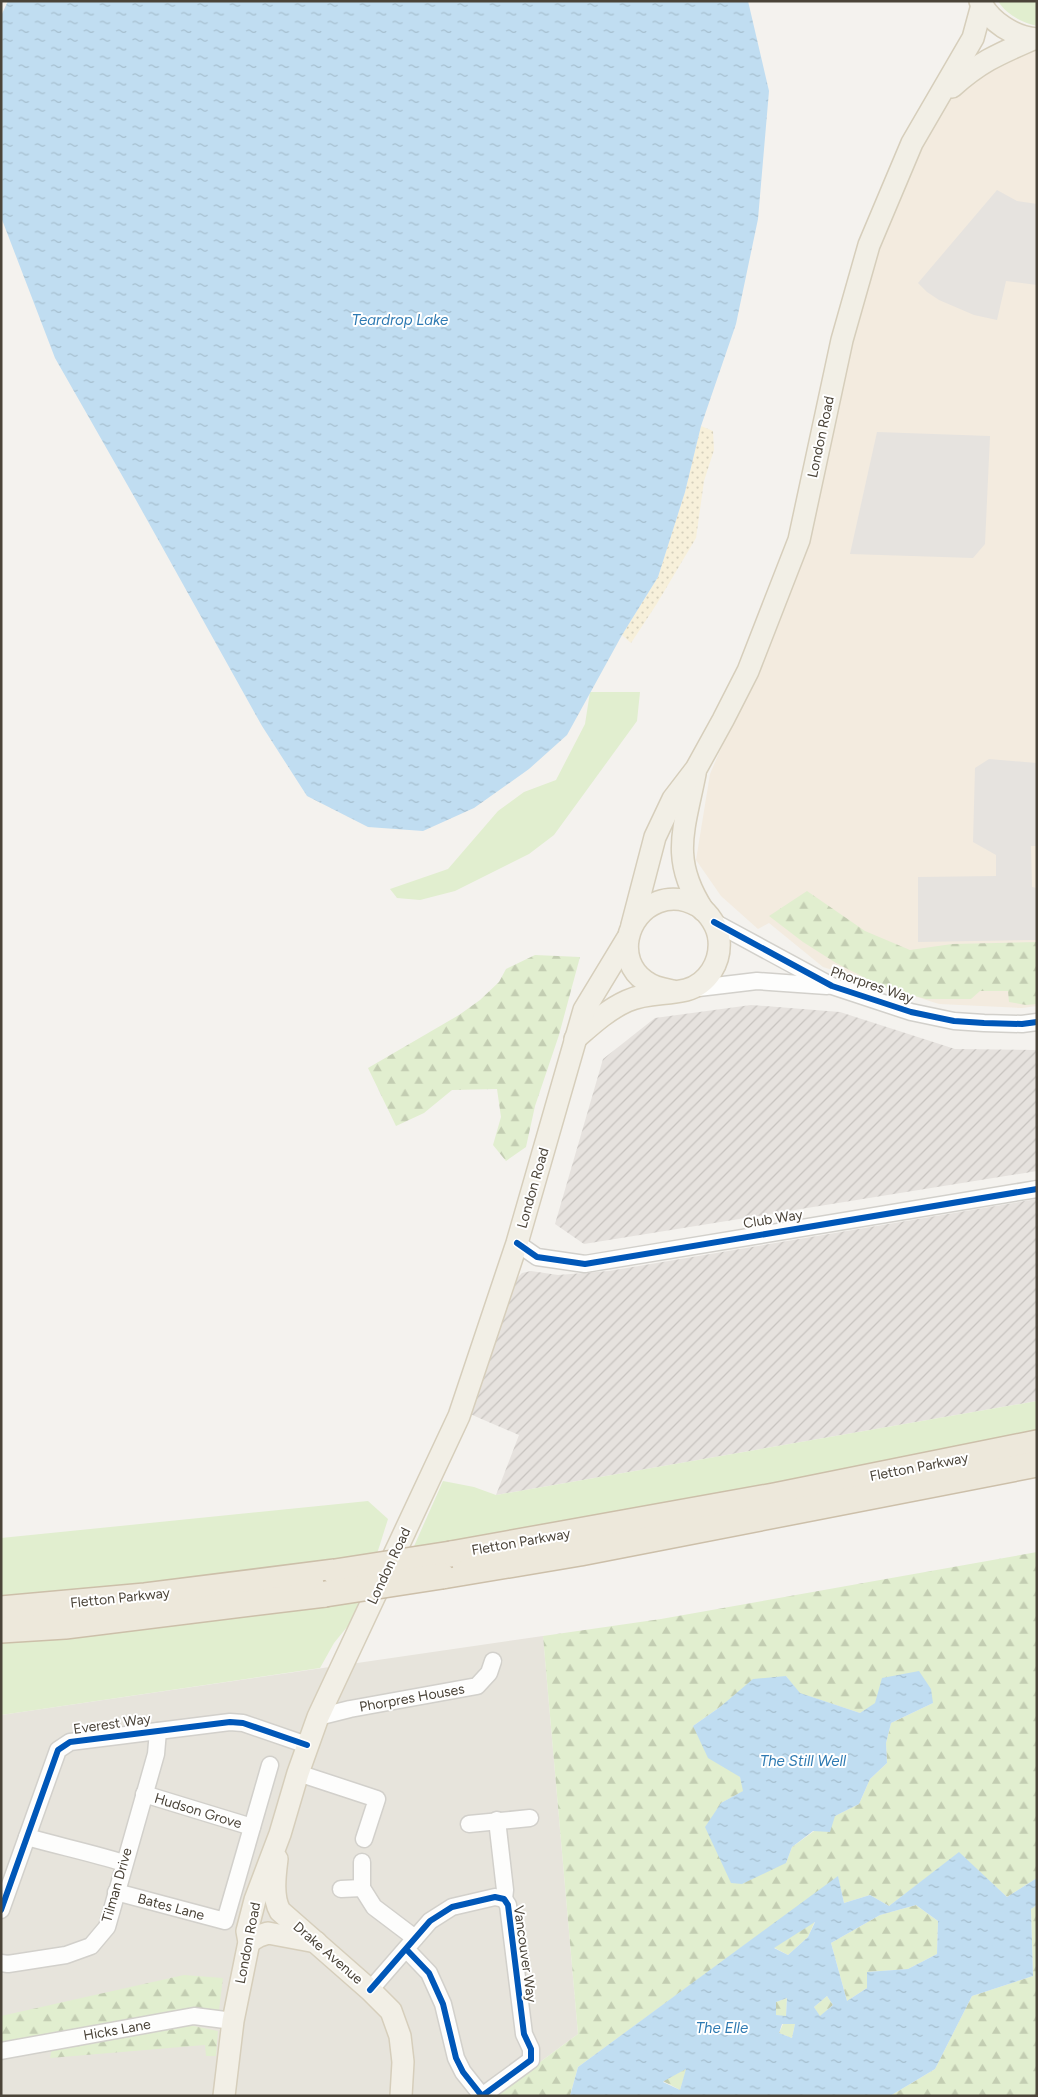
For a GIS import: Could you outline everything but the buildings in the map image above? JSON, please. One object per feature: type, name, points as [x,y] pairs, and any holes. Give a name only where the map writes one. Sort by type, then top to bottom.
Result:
[{"type":"highway","name":"Fletton Parkway","points":[[447,1565],[1037,1443]]},
{"type":"highway","name":"Fletton Parkway","points":[[1,1630],[69,1614],[330,1583],[447,1565],[599,1550],[1037,1464]]},
{"type":"highway","name":"Fletton Parkway","points":[[1,1609],[69,1614]]},
{"type":"main road","points":[[981,3],[995,21],[1013,33],[1035,39]]},
{"type":"main road","name":"London Road","points":[[224,2096],[233,2021],[249,1942],[247,1931],[251,1914],[266,1868],[280,1834],[307,1745],[318,1717],[459,1416],[517,1243],[584,1010],[630,932],[655,837],[673,799],[696,769],[724,720],[748,671],[799,540],[842,340],[869,245],[912,143],[973,38],[981,3]]},
{"type":"main road","name":"London Road","points":[[937,100],[974,68],[993,56],[1035,39]]},
{"type":"main road","name":"London Road","points":[[696,769],[684,828],[683,867],[688,881],[708,916]]},
{"type":"main road","points":[[575,1039],[603,1014],[625,1002],[650,994],[680,990],[699,984],[709,974],[716,962],[720,949],[719,935],[708,916],[692,903],[678,899],[664,900],[651,904],[639,914],[630,932],[628,955],[634,969],[644,981],[658,988],[680,990]]},
{"type":"main road","name":"Drake Avenue","points":[[280,1834],[275,1874],[276,1903],[283,1913],[391,2011],[400,2036],[403,2062],[401,2096]]},
{"type":"main road","points":[[249,1942],[268,1933],[316,1942]]},
{"type":"street","name":"Phorpres Way","points":[[708,916],[832,986],[911,1012],[954,1021],[1022,1024],[1037,1022]]},
{"type":"street","name":"Phorpres Way","points":[[680,990],[757,981],[832,986]]},
{"type":"street","name":"Club Way","points":[[517,1243],[537,1256],[585,1264],[1037,1189]]},
{"type":"street","name":"Phorpres Houses","points":[[318,1717],[350,1709],[477,1686],[489,1673],[493,1660]]},
{"type":"street","name":"Everest Way","points":[[1,1910],[8,1868],[27,1837],[58,1750],[70,1742],[230,1722],[243,1723],[307,1745]]},
{"type":"street","name":"Tilman Drive","points":[[1,1963],[8,1964],[66,1955],[91,1946],[107,1926],[156,1754],[158,1731]]},
{"type":"street","name":"Hudson Grove","points":[[225,1921],[270,1765]]},
{"type":"street","points":[[298,1773],[377,1799],[364,1839]]},
{"type":"street","name":"Hudson Grove","points":[[144,1794],[252,1827]]},
{"type":"street","points":[[469,1824],[530,1818]]},
{"type":"street","points":[[498,1820],[505,1890],[504,1899]]},
{"type":"street","points":[[27,1837],[124,1863]]},
{"type":"street","points":[[362,1862],[362,1888],[374,1907],[411,1943],[429,1973],[443,2004],[456,2058],[463,2072],[482,2096]]},
{"type":"street","points":[[341,1889],[362,1888]]},
{"type":"street","name":"Bates Lane","points":[[116,1892],[225,1921]]},
{"type":"street","name":"Vancouver Way","points":[[370,1990],[430,1920],[452,1907],[496,1897],[504,1899],[508,1905],[524,2034],[531,2049],[531,2060],[482,2096]]},
{"type":"street","name":"Hicks Lane","points":[[1,2051],[194,2016],[233,2021]]},
{"type":"shaded area","points":[[1037,49],[1037,1006],[1022,1008],[939,1004],[823,967],[769,923],[758,929],[721,896],[696,860],[710,774],[796,574],[865,288],[913,158],[949,101],[999,59]]},
{"type":"shaded area","points":[[997,190],[1017,201],[1037,204],[1037,285],[1006,281],[997,320],[974,315],[939,300],[918,283]]},
{"type":"shaded area","points":[[877,432],[990,436],[985,544],[973,558],[850,554]]},
{"type":"shaded area","points":[[989,759],[1037,763],[1037,846],[1031,846],[1032,887],[1037,888],[1037,940],[918,942],[918,877],[996,876],[996,855],[973,842],[975,768]]},
{"type":"shaded area","points":[[751,1005],[840,1012],[955,1049],[1037,1050],[1037,1171],[584,1244],[555,1224],[603,1059],[655,1018]]},
{"type":"shaded area","points":[[1037,1199],[1037,1401],[496,1495],[519,1435],[470,1414],[515,1280],[522,1273],[531,1271],[558,1275],[609,1271]]},
{"type":"shaded area","points":[[543,1636],[578,2034],[494,2096],[1,2096],[1,1715]]},
{"type":"green space","points":[[998,1],[1037,1],[1037,26],[1015,17]]},
{"type":"green space","points":[[590,692],[640,692],[637,721],[554,835],[529,854],[455,891],[420,900],[397,898],[390,889],[448,869],[498,811],[524,792],[556,780],[585,724]]},
{"type":"green space","points":[[807,891],[865,931],[910,950],[952,944],[1037,942],[1037,1004],[1026,1005],[1009,1002],[1008,991],[980,991],[971,999],[926,999],[883,987],[836,963],[803,942],[769,916]]},
{"type":"green space","points":[[535,955],[580,957],[559,1035],[535,1106],[526,1147],[506,1161],[493,1145],[501,1117],[497,1089],[452,1090],[424,1113],[396,1126],[368,1068],[459,1015],[480,1000],[499,982],[506,969]]},
{"type":"green space","points":[[1037,1401],[1037,1434],[411,1553],[443,1481],[474,1487],[496,1495]]},
{"type":"green space","points":[[368,1501],[388,1519],[376,1557],[1,1601],[1,1538]]},
{"type":"green space","points":[[1037,1552],[1037,1878],[1007,1897],[959,1853],[889,1906],[870,1895],[844,1903],[838,1877],[578,2067],[570,2096],[494,2096],[578,2034],[543,1636],[661,1619]],"holes":[[[786,1676],[799,1693],[860,1713],[875,1704],[933,1703],[891,1723],[886,1743],[887,1763],[870,1779],[859,1804],[835,1816],[792,1847],[786,1863],[721,1803],[744,1791],[740,1777],[693,1726],[720,1707]]]},
{"type":"green space","points":[[361,1601],[352,1621],[334,1643],[320,1668],[1,1715],[1,1642],[92,1635]]},
{"type":"green space","points":[[916,1905],[938,1921],[937,1954],[908,1969],[868,1972],[867,1988],[847,2001],[831,1943],[880,1915]]},
{"type":"green space","points":[[1037,1905],[1037,2096],[890,2096],[935,2069],[972,1996],[1033,1976],[1031,1909]]},
{"type":"green space","points":[[815,1921],[808,1937],[788,1955],[773,1947]]},
{"type":"green space","points":[[184,1975],[223,1978],[219,2010],[190,2010],[1,2045],[1,2016]]},
{"type":"green space","points":[[827,1996],[833,2005],[820,2017],[814,2007]]},
{"type":"green space","points":[[787,1998],[786,2017],[776,2015],[776,2002]]},
{"type":"green space","points":[[783,2024],[795,2024],[792,2038],[779,2033]]},
{"type":"green space","points":[[189,2025],[218,2031],[216,2056],[206,2056],[205,2045],[50,2058],[52,2048]]},
{"type":"green space","points":[[687,2068],[680,2090],[663,2081]]},
{"type":"sand","points":[[701,426],[713,431],[714,450],[704,481],[696,538],[631,643],[622,635],[658,577],[685,492]]},
{"type":"water","name":"Teardrop Lake","points":[[8,1],[748,1],[769,91],[758,219],[736,324],[701,426],[685,492],[658,577],[622,635],[567,735],[529,769],[474,808],[423,831],[368,827],[307,796],[262,726],[55,358],[1,217],[1,16]]},
{"type":"water","name":"The Still Well","points":[[919,1671],[931,1689],[933,1703],[891,1723],[886,1743],[887,1763],[870,1779],[859,1804],[835,1816],[830,1832],[813,1831],[792,1847],[786,1863],[742,1884],[731,1883],[705,1827],[721,1803],[743,1791],[740,1777],[708,1758],[693,1726],[720,1707],[753,1679],[786,1676],[800,1693],[860,1713],[875,1703],[882,1678]]},
{"type":"water","name":"The Elle","points":[[959,1852],[1007,1897],[1037,1878],[1037,1905],[1031,1909],[1033,1976],[972,1996],[935,2069],[890,2096],[570,2096],[578,2067],[838,1876],[844,1903],[870,1895],[889,1906]],"holes":[[[916,1905],[938,1921],[937,1954],[908,1969],[867,1972],[867,1988],[847,2001],[831,1943],[880,1915]],[[815,1922],[808,1937],[788,1955],[774,1948]],[[827,1996],[833,2005],[820,2016],[814,2007]],[[787,1998],[786,2016],[776,2015],[776,2002]],[[782,2024],[795,2024],[792,2038],[779,2033]],[[686,2069],[680,2090],[664,2081]]]},
{"type":"cycle path","points":[[714,922],[832,986],[911,1012],[954,1021],[1022,1024],[1037,1022]]},
{"type":"cycle path","points":[[517,1243],[537,1257],[585,1264],[1037,1189]]},
{"type":"cycle path","points":[[1,1910],[58,1750],[70,1742],[230,1722],[243,1723],[307,1745]]},
{"type":"cycle path","points":[[370,1990],[430,1921],[452,1907],[495,1897],[504,1899],[508,1905],[524,2034],[531,2049],[531,2060],[482,2096],[463,2072],[456,2058],[443,2004],[429,1973],[406,1949]]}]
